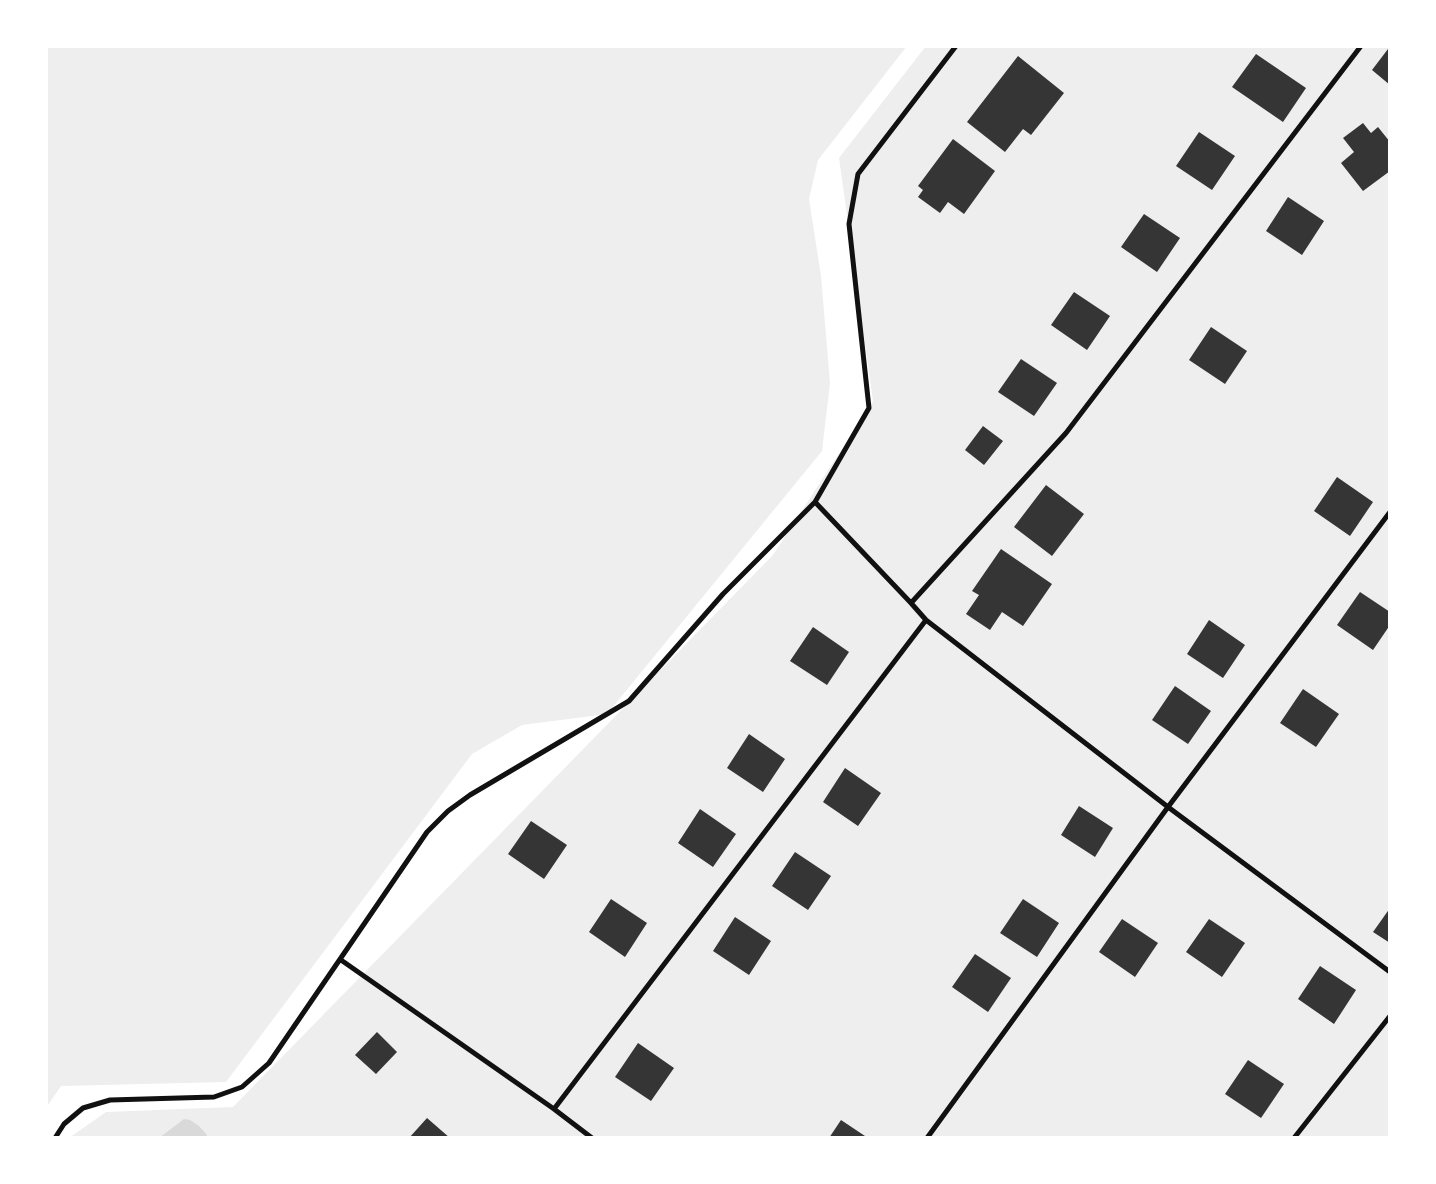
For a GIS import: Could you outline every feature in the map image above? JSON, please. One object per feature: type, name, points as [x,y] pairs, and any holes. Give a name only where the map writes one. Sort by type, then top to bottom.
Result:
[{"type":"street","points":[[55,1138],[64,1124],[83,1108],[110,1100],[214,1097],[242,1087],[268,1063],[427,832],[448,811],[470,795],[629,701],[724,594],[815,502],[870,408],[849,224],[858,174],[956,46]]},
{"type":"street","points":[[911,603],[1066,433],[1361,46]]},
{"type":"street","points":[[815,502],[926,620],[1168,806],[1390,972]]},
{"type":"street","points":[[927,1138],[1168,806],[1390,512]]},
{"type":"street","points":[[554,1109],[926,620]]},
{"type":"street","points":[[340,960],[554,1109],[592,1138]]},
{"type":"street","points":[[1294,1138],[1390,1016]]},
{"type":"shaded area","points":[[46,46],[907,46],[818,160],[809,199],[821,276],[830,383],[822,451],[607,714],[522,725],[472,754],[226,1082],[61,1086],[46,1108]]},
{"type":"shaded area","points":[[926,46],[1390,46],[1390,1138],[69,1138],[106,1112],[233,1107],[773,555],[873,401],[839,158]]},
{"type":"shaded area","points":[[184,1119],[190,1120],[199,1126],[207,1135],[206,1138],[159,1138]]},
{"type":"building","points":[[1388,49],[1390,50],[1390,85],[1372,70]]},
{"type":"building","points":[[1256,54],[1306,88],[1283,122],[1232,87]]},
{"type":"building","points":[[1018,56],[1064,93],[1031,135],[1023,129],[1005,152],[967,122]]},
{"type":"building","points":[[1363,123],[1371,133],[1378,127],[1390,142],[1390,171],[1363,191],[1341,163],[1354,152],[1343,138]]},
{"type":"building","points":[[1199,132],[1235,156],[1212,190],[1176,166]]},
{"type":"building","points":[[953,139],[995,171],[964,214],[948,202],[940,213],[918,197],[923,190],[918,186]]},
{"type":"building","points":[[1288,197],[1324,221],[1302,255],[1266,231]]},
{"type":"building","points":[[1144,214],[1180,238],[1157,272],[1121,247]]},
{"type":"building","points":[[1074,292],[1110,316],[1087,350],[1051,325]]},
{"type":"building","points":[[1211,327],[1247,351],[1225,384],[1189,360]]},
{"type":"building","points":[[1021,359],[1057,383],[1034,416],[998,392]]},
{"type":"building","points":[[983,426],[1003,441],[984,465],[965,450]]},
{"type":"building","points":[[1337,477],[1373,502],[1350,536],[1314,511]]},
{"type":"building","points":[[1046,485],[1084,514],[1052,556],[1014,527]]},
{"type":"building","points":[[1001,549],[1052,584],[1023,626],[1002,612],[990,630],[966,614],[979,595],[972,591]]},
{"type":"building","points":[[1360,592],[1390,612],[1390,625],[1373,650],[1337,625]]},
{"type":"building","points":[[1209,620],[1245,645],[1223,678],[1187,654]]},
{"type":"building","points":[[813,627],[849,652],[827,685],[790,661]]},
{"type":"building","points":[[1175,686],[1211,711],[1188,744],[1152,720]]},
{"type":"building","points":[[1303,689],[1339,714],[1316,747],[1280,723]]},
{"type":"building","points":[[749,734],[785,759],[763,792],[727,768]]},
{"type":"building","points":[[845,768],[881,793],[858,826],[823,802]]},
{"type":"building","points":[[1079,806],[1113,828],[1095,857],[1061,835]]},
{"type":"building","points":[[700,809],[736,834],[713,867],[678,843]]},
{"type":"building","points":[[531,821],[567,845],[544,879],[508,854]]},
{"type":"building","points":[[795,852],[831,876],[808,910],[772,886]]},
{"type":"building","points":[[611,899],[647,923],[625,957],[589,932]]},
{"type":"building","points":[[1023,899],[1059,923],[1037,957],[1000,933]]},
{"type":"building","points":[[1390,908],[1390,943],[1373,932]]},
{"type":"building","points":[[735,917],[771,941],[749,975],[713,951]]},
{"type":"building","points":[[1122,919],[1158,943],[1135,977],[1099,952]]},
{"type":"building","points":[[1209,919],[1245,943],[1222,977],[1186,952]]},
{"type":"building","points":[[975,954],[1011,978],[988,1012],[952,987]]},
{"type":"building","points":[[1320,966],[1356,990],[1334,1024],[1298,999]]},
{"type":"building","points":[[377,1032],[397,1052],[376,1074],[355,1055]]},
{"type":"building","points":[[638,1043],[674,1068],[651,1101],[615,1077]]},
{"type":"building","points":[[1248,1060],[1284,1084],[1261,1118],[1225,1094]]},
{"type":"building","points":[[427,1118],[450,1138],[409,1138]]},
{"type":"building","points":[[841,1120],[868,1138],[829,1138]]}]
